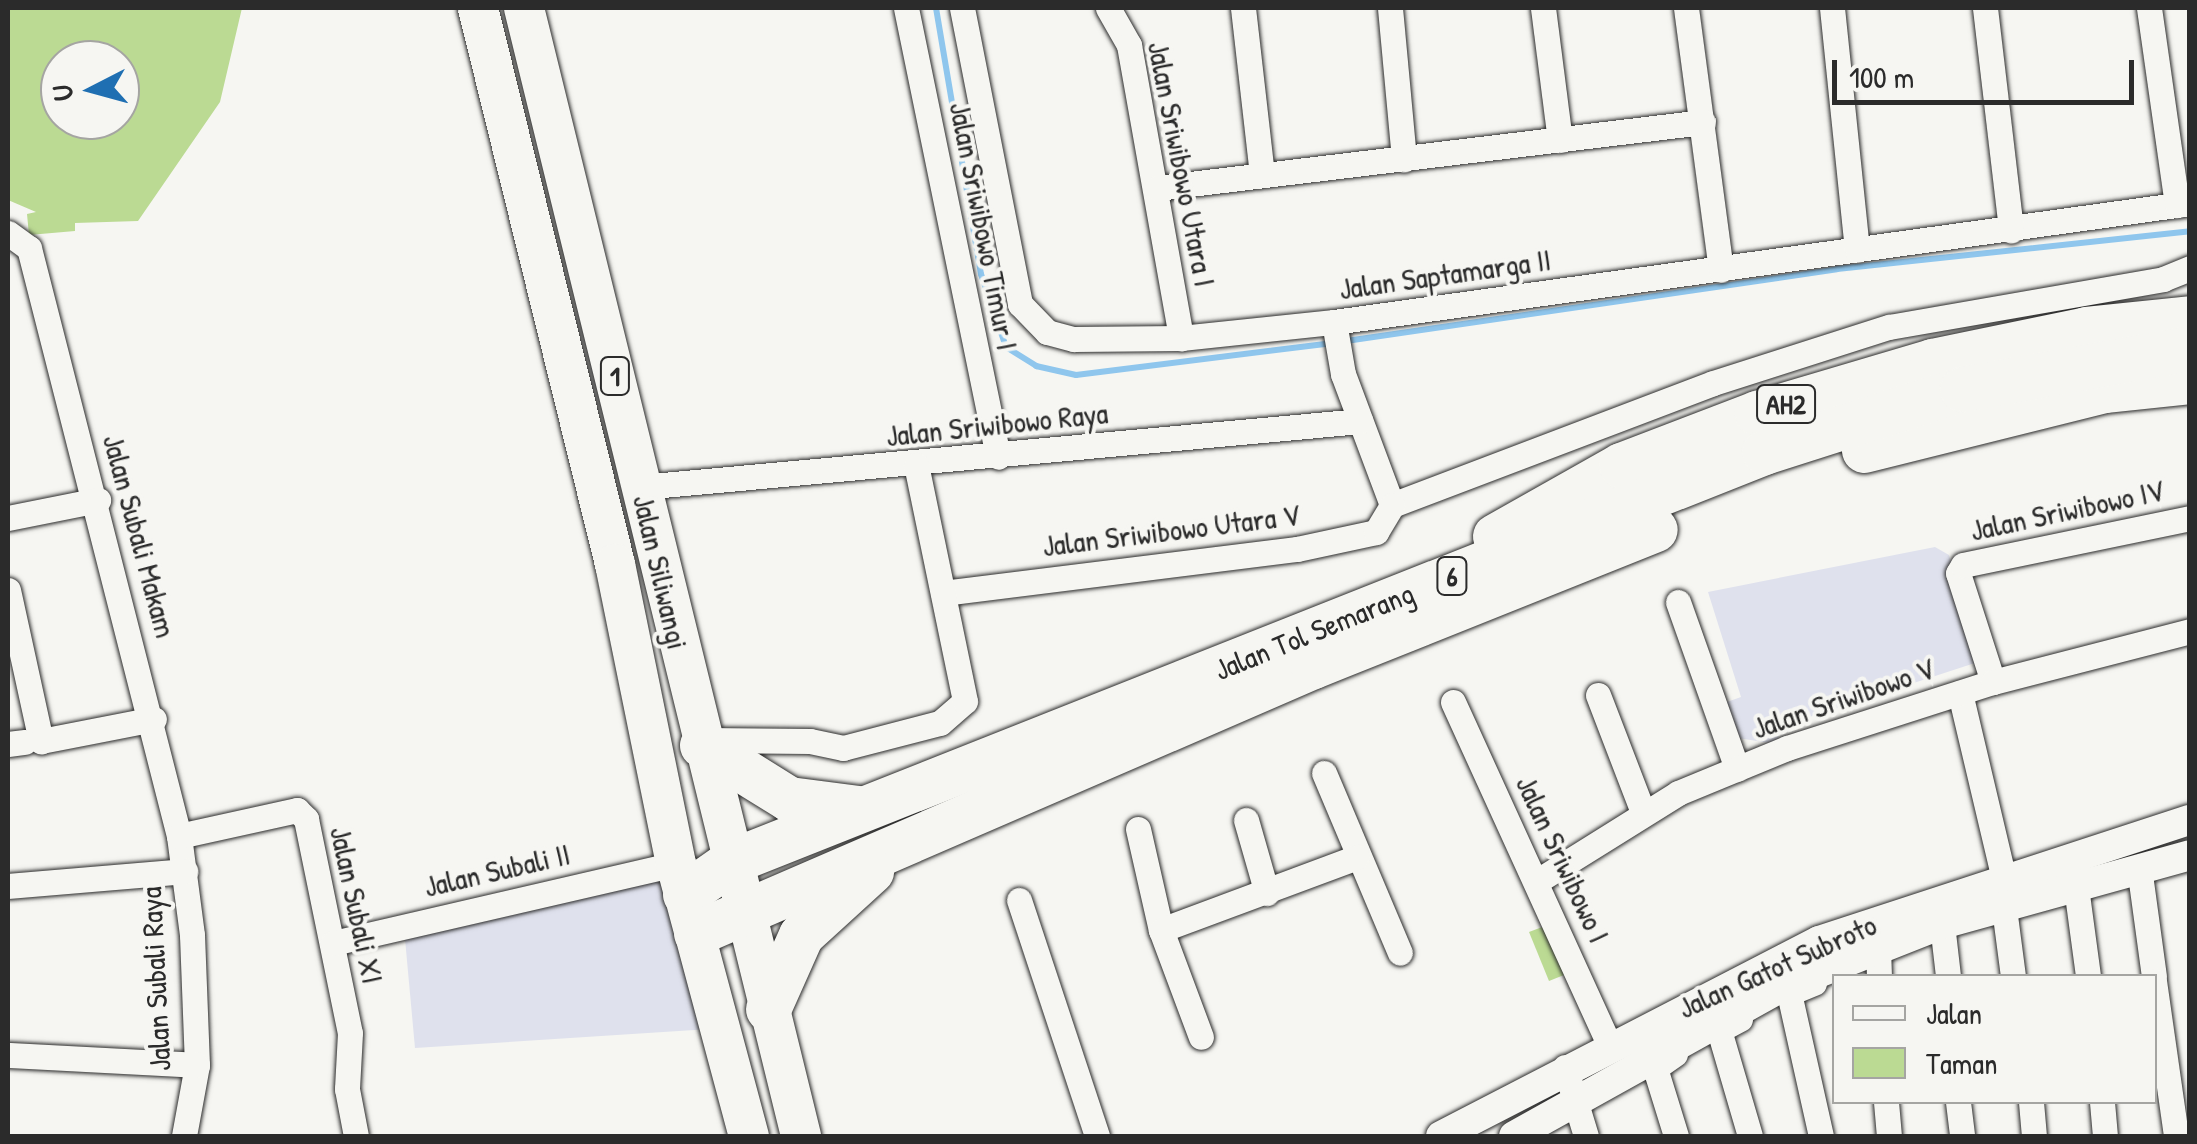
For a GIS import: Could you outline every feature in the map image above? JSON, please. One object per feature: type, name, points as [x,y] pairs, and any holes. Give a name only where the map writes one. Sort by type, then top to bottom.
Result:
[{"type":"highway","name":"Jalan Siliwangi","points":[[478,8],[615,564],[686,897],[749,1136]]},
{"type":"highway","name":"Jalan Siliwangi","points":[[524,8],[701,742],[801,1136]]},
{"type":"highway","name":"AH2","points":[[1420,589],[1524,516],[1621,465],[1757,412],[1932,361],[2086,329],[2190,318]]},
{"type":"highway","name":"Jalan Tol Semarang","points":[[686,897],[732,862],[1764,452],[1962,388],[2190,348]]},
{"type":"highway","name":"Jalan Tol Semarang","points":[[686,897],[744,912],[1331,659],[1863,450],[2104,390],[2190,380]]},
{"type":"highway","points":[[1863,450],[2190,409]]},
{"type":"highway","name":"6","points":[[701,742],[789,799],[827,808],[872,808]]},
{"type":"highway","points":[[768,1010],[801,934],[848,887],[926,832]]},
{"type":"street","name":"Jalan Sriwibowo Timur I","points":[[906,8],[998,457]]},
{"type":"street","name":"Jalan Saptamarga II","points":[[962,8],[1027,318],[1074,340],[1336,332],[1720,270],[2183,204]]},
{"type":"street","name":"Jalan Sriwibowo Utara I","points":[[1108,8],[1129,45],[1158,188],[1181,338]]},
{"type":"street","points":[[1244,8],[1262,174]]},
{"type":"street","points":[[1390,8],[1404,159]]},
{"type":"street","points":[[1543,8],[1560,140]]},
{"type":"street","points":[[1686,8],[1720,270]]},
{"type":"street","points":[[1832,8],[1857,250]]},
{"type":"street","points":[[1986,8],[2011,230]]},
{"type":"street","points":[[2149,8],[2183,204]]},
{"type":"street","points":[[1158,188],[1703,122]]},
{"type":"street","name":"Jalan Subali Makam","points":[[8,233],[29,248],[154,719],[185,872]]},
{"type":"street","name":"Jalan Sriwibowo Utara V","points":[[942,593],[1297,549],[1376,532],[1392,506],[1713,383],[1889,327],[2164,279],[2190,268]]},
{"type":"street","points":[[1336,332],[1343,374],[1392,506]]},
{"type":"street","name":"Jalan Sriwibowo Raya","points":[[641,487],[916,465],[1360,421]]},
{"type":"street","points":[[701,742],[810,741],[843,748],[940,723],[967,693],[916,465]]},
{"type":"street","points":[[8,518],[98,500]]},
{"type":"street","name":"Jalan Sriwibowo IV","points":[[1994,682],[1958,573],[1962,565],[2190,518]]},
{"type":"street","points":[[8,590],[15,662],[41,741],[154,719]]},
{"type":"street","points":[[1678,602],[1737,769]]},
{"type":"street","name":"Jalan Sriwibowo V","points":[[1539,880],[1644,812],[1737,769],[1994,682],[2190,631]]},
{"type":"street","points":[[1960,693],[2004,893],[2013,974]]},
{"type":"street","points":[[1598,695],[1644,812]]},
{"type":"street","name":"Jalan Sriwibowo I","points":[[1453,702],[1539,880],[1610,1044]]},
{"type":"street","points":[[1324,772],[1400,954]]},
{"type":"street","name":"Jalan Subali XI","points":[[179,836],[302,813],[350,1033],[347,1089],[356,1136]]},
{"type":"street","points":[[1246,820],[1268,893]]},
{"type":"street","name":"Jalan Gatot Subroto","points":[[1841,974],[1879,960],[2004,893],[2190,820]]},
{"type":"street","points":[[1138,830],[1161,930],[1201,1038]]},
{"type":"street","name":"Jalan Gatot Subroto","points":[[1440,1136],[1565,1067],[1819,941],[2004,893],[2076,888],[2190,854]]},
{"type":"street","points":[[1161,930],[1357,857]]},
{"type":"street","points":[[2139,868],[2153,974]]},
{"type":"street","name":"Jalan Subali Raya","points":[[8,886],[185,872],[197,1065],[184,1136]]},
{"type":"street","points":[[2076,888],[2088,974]]},
{"type":"street","name":"Jalan Subali II","points":[[332,943],[686,897]]},
{"type":"street","points":[[1022,908],[1097,1136]]},
{"type":"street","points":[[1942,924],[1948,974]]},
{"type":"street","points":[[1842,974],[1879,960]]},
{"type":"street","name":"Jalan Gatot Subroto","points":[[1514,1136],[1712,1022],[1832,977]]},
{"type":"street","points":[[1676,1136],[1655,1068],[1718,1030],[1789,994],[1832,978]]},
{"type":"street","points":[[1789,994],[1821,1136]]},
{"type":"street","points":[[2157,1000],[2176,1136]]},
{"type":"street","points":[[1718,1030],[1750,1136]]},
{"type":"street","points":[[8,1055],[197,1065]]},
{"type":"street","points":[[1565,1067],[1578,1099],[1586,1136]]},
{"type":"street","points":[[1886,1104],[1889,1136]]},
{"type":"street","points":[[1958,1104],[1962,1136]]},
{"type":"street","points":[[2031,1104],[2034,1136]]},
{"type":"street","points":[[2102,1104],[2105,1136]]},
{"type":"shaded area","points":[[1935,547],[1949,555],[1978,662],[1782,726],[1776,744],[1725,736],[1724,703],[1741,697],[1708,592]]},
{"type":"shaded area","points":[[672,874],[710,1029],[415,1048],[404,928]]},
{"type":"green space","points":[[8,8],[242,8],[220,102],[138,221],[75,223],[75,231],[29,235],[27,214],[36,212],[8,200]]},
{"type":"green space","points":[[1550,924],[1569,973],[1549,981],[1529,932]]},
{"type":"waterway","points":[[936,8],[981,274],[1006,347],[1036,366],[1076,375],[1333,343]]},
{"type":"waterway","points":[[1346,341],[1837,269],[2190,231]]}]
